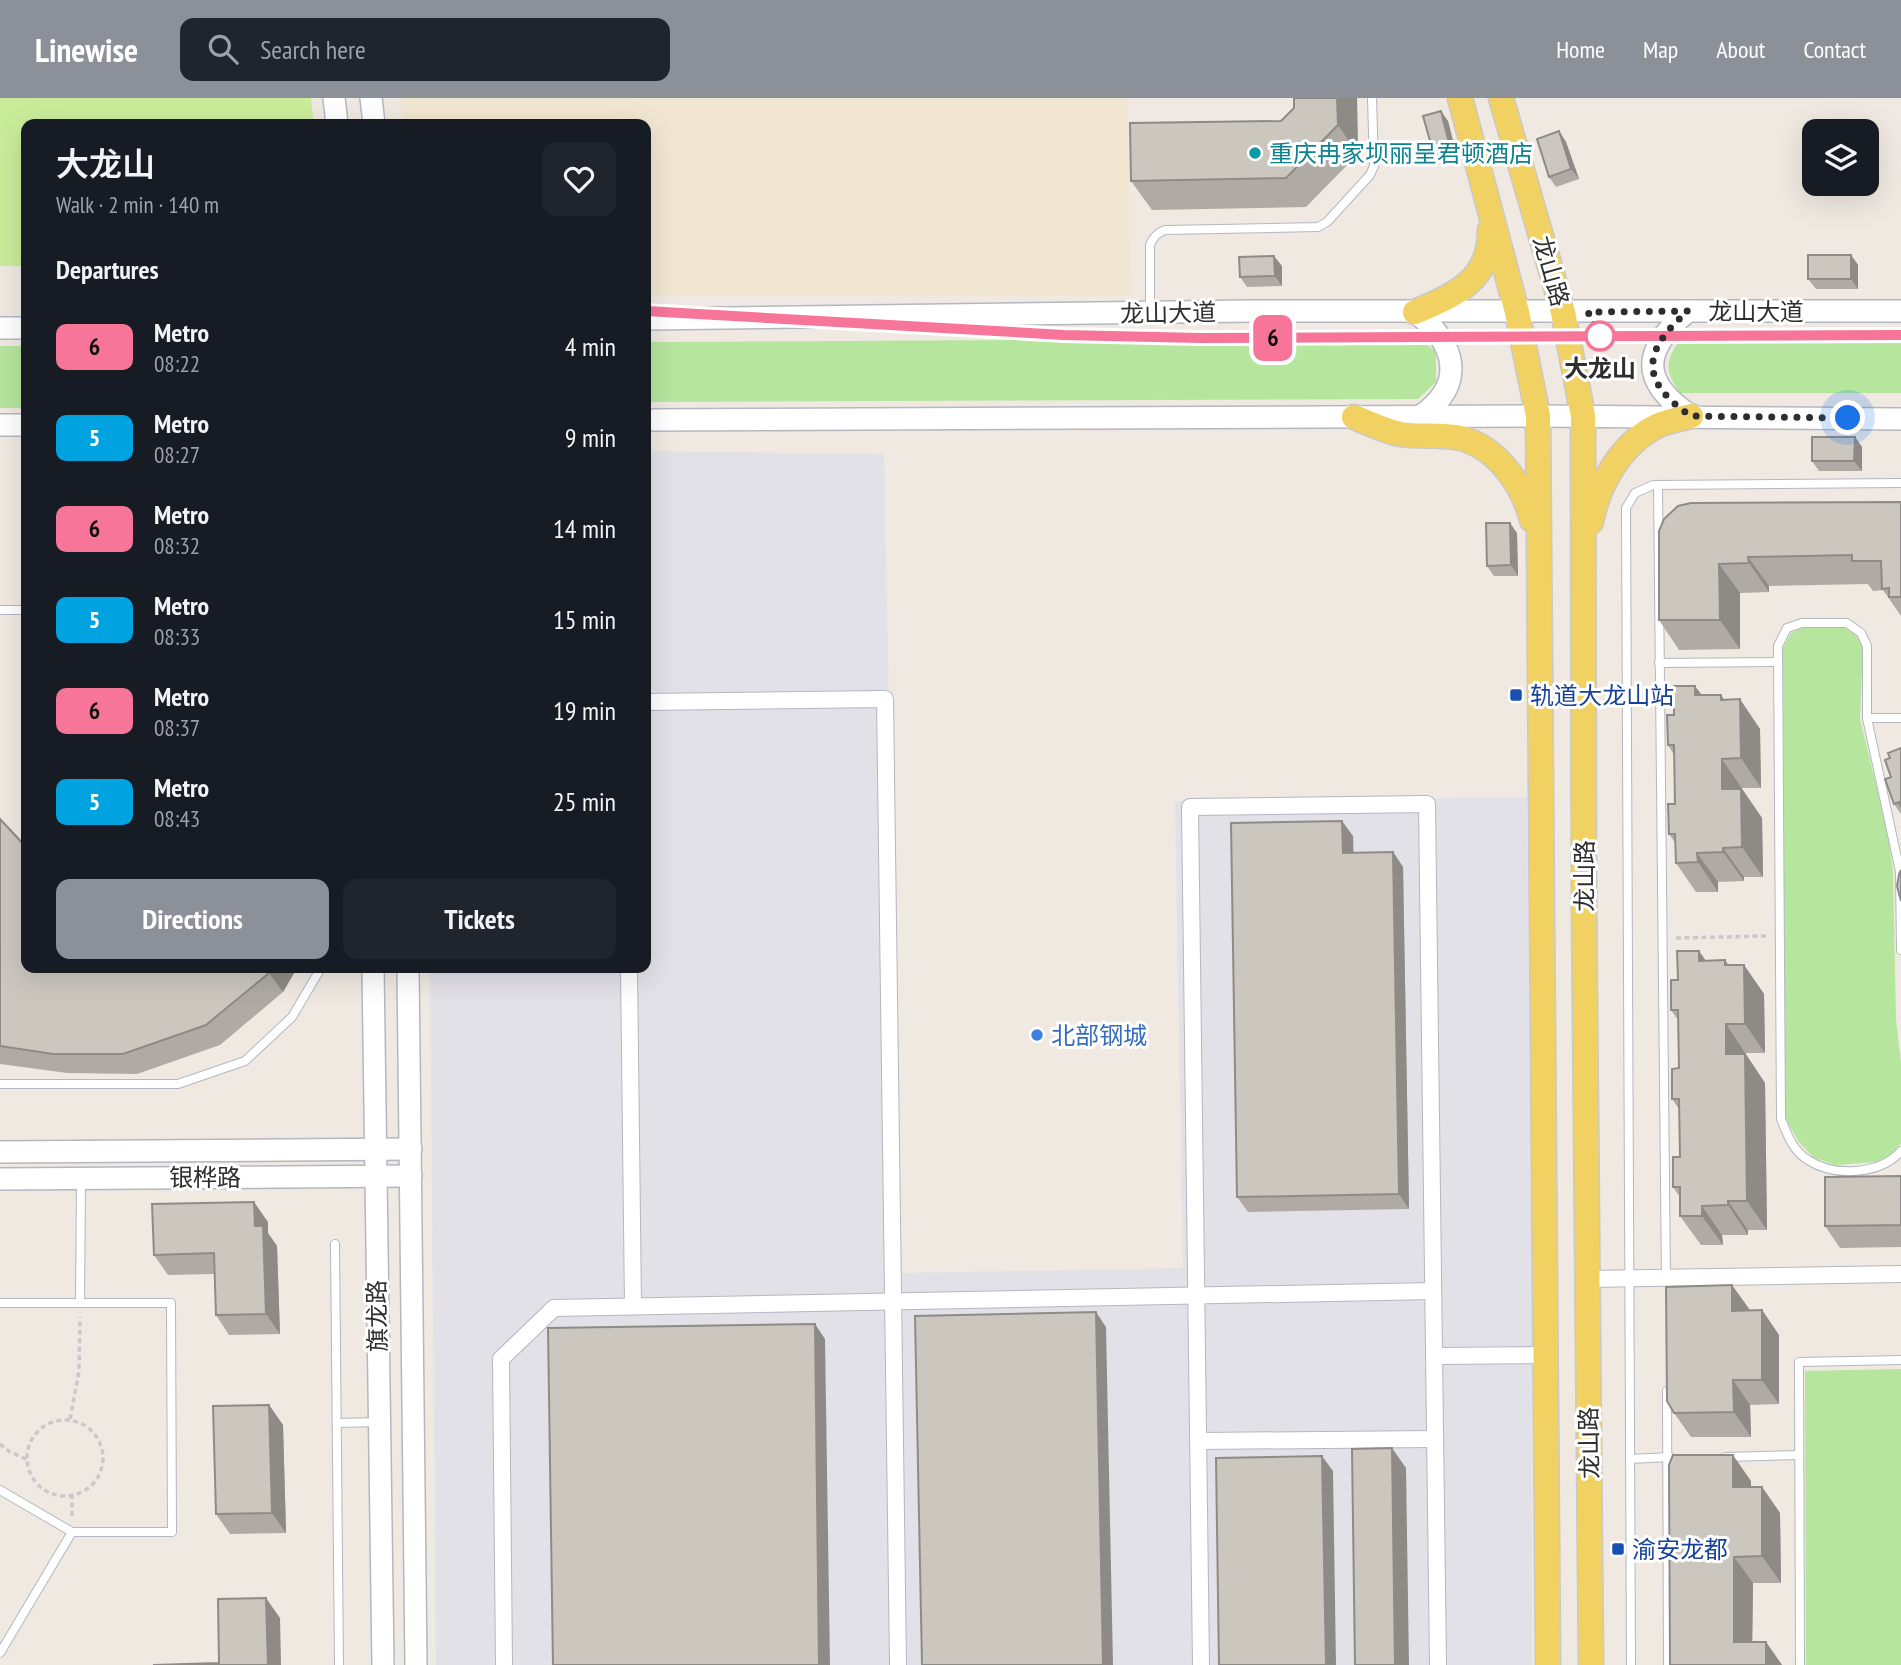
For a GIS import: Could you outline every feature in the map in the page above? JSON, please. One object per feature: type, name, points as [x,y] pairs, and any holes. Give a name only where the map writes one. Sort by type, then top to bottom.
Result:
[{"type":"main road","points":[[334,98],[336,119]]},
{"type":"main road","points":[[371,98],[373,119]]},
{"type":"main road","name":"龙山路","points":[[1460,98],[1517,312],[1538,416],[1548,1665]]},
{"type":"main road","name":"龙山路","points":[[1501,98],[1563,312],[1583,416],[1591,1665]]},
{"type":"main road","points":[[1415,312],[1446,299],[1465,287],[1478,273],[1486,260],[1490,242],[1490,208]]},
{"type":"main road","points":[[1688,311],[1666,331],[1659,342],[1652,368],[1661,392],[1691,416]]},
{"type":"main road","name":"龙山大道","points":[[651,319],[1150,313],[1901,311]]},
{"type":"main road","points":[[1415,312],[1430,323],[1441,337],[1449,352],[1452,370],[1448,386],[1441,398],[1419,417]]},
{"type":"main road","points":[[0,328],[21,328]]},
{"type":"main road","points":[[651,420],[1538,416],[1901,419]]},
{"type":"main road","points":[[1583,564],[1594,506],[1609,473],[1639,438],[1659,425],[1691,416]]},
{"type":"main road","points":[[1354,417],[1397,433],[1459,438],[1487,451],[1512,477],[1522,492],[1539,549]]},
{"type":"main road","points":[[0,425],[21,425]]},
{"type":"main road","name":"旗龙路","points":[[373,973],[383,1665]]},
{"type":"main road","points":[[408,973],[416,1665]]},
{"type":"main road","name":"银桦路","points":[[0,1152],[411,1149]]},
{"type":"main road","name":"银桦路","points":[[0,1179],[411,1176]]},
{"type":"street","points":[[651,702],[885,699],[898,1665]]},
{"type":"street","points":[[1201,1665],[1191,807],[1427,804],[1438,1665]]},
{"type":"street","points":[[629,973],[633,1306]]},
{"type":"street","points":[[1587,1279],[1629,1278],[1666,1283],[1901,1273]]},
{"type":"street","points":[[504,1665],[501,1359],[554,1308],[1433,1291]]},
{"type":"street","points":[[1434,1356],[1545,1355]]},
{"type":"street","points":[[1198,1441],[1434,1439]]},
{"type":"lane","points":[[1150,313],[1150,245],[1158,233],[1165,230],[1318,227],[1327,222],[1370,175],[1374,166],[1372,98]]},
{"type":"lane","points":[[1631,1665],[1624,518],[1629,499],[1635,493],[1658,485],[1901,483]]},
{"type":"lane","points":[[1658,485],[1666,1283]]},
{"type":"lane","points":[[1658,519],[1671,518]]},
{"type":"lane","points":[[0,610],[21,610]]},
{"type":"lane","points":[[1901,950],[1900,872],[1867,718],[1867,646],[1861,633],[1847,623],[1802,623],[1787,628],[1777,646],[1781,1119],[1792,1144],[1807,1160],[1832,1171],[1876,1168],[1892,1161],[1901,1152]]},
{"type":"lane","points":[[1659,663],[1777,662]]},
{"type":"lane","points":[[1867,718],[1901,718]]},
{"type":"lane","points":[[0,1084],[178,1084],[245,1061],[292,1017],[318,973]]},
{"type":"lane","points":[[80,1303],[81,1178]]},
{"type":"lane","points":[[335,1244],[339,1665]]},
{"type":"lane","points":[[0,1303],[171,1303],[172,1532],[72,1532],[0,1490]]},
{"type":"lane","points":[[1800,1665],[1798,1362],[1901,1360]]},
{"type":"lane","points":[[1667,1388],[1668,1665]]},
{"type":"lane","points":[[337,1423],[378,1422]]},
{"type":"lane","points":[[1718,1457],[1798,1455]]},
{"type":"lane","points":[[1630,1459],[1680,1457]]},
{"type":"lane","points":[[0,1653],[72,1532]]},
{"type":"path","points":[[1662,938],[1779,936]]},
{"type":"path","points":[[70,1419],[79,1371],[80,1303]]},
{"type":"path","points":[[70,1419],[90,1428],[102,1446],[103,1468],[91,1487],[72,1497],[50,1494],[33,1480],[26,1459],[32,1437],[48,1423],[70,1419]]},
{"type":"path","points":[[0,1444],[26,1459]]},
{"type":"shaded area","points":[[400,98],[1128,98],[1130,296],[651,296],[651,119],[402,119]]},
{"type":"shaded area","points":[[651,451],[884,454],[900,1273],[1183,1268],[1175,801],[1527,797],[1532,1665],[436,1665],[430,973],[651,973]]},
{"type":"green space","points":[[0,98],[311,98],[313,119],[21,119],[21,266],[0,266]]},
{"type":"green space","points":[[1901,337],[1901,393],[1680,393],[1671,378],[1668,365],[1681,338]]},
{"type":"green space","points":[[1417,338],[1436,351],[1436,382],[1418,399],[651,402],[651,342]]},
{"type":"green space","points":[[0,346],[21,346],[21,408],[0,408]]},
{"type":"green space","points":[[1802,628],[1845,628],[1857,635],[1863,648],[1860,719],[1888,833],[1893,873],[1896,1020],[1901,1063],[1901,1143],[1892,1155],[1876,1162],[1835,1165],[1813,1157],[1799,1142],[1785,1118],[1783,648],[1791,633]]},
{"type":"green space","points":[[1901,1369],[1901,1665],[1806,1665],[1805,1371]]},
{"type":"building","points":[[1294,98],[1337,98],[1338,125],[1286,178],[1131,181],[1130,123],[1281,121],[1294,108]]},
{"type":"building","points":[[1441,111],[1451,151],[1434,155],[1423,116]]},
{"type":"building","points":[[1559,131],[1571,169],[1549,177],[1537,139]]},
{"type":"building","points":[[1808,255],[1851,255],[1851,279],[1808,279]]},
{"type":"building","points":[[1274,256],[1275,276],[1240,277],[1239,257]]},
{"type":"building","points":[[1812,437],[1855,437],[1854,461],[1812,461]]},
{"type":"building","points":[[1901,502],[1901,597],[1889,597],[1889,588],[1882,589],[1881,561],[1852,561],[1852,555],[1748,557],[1749,563],[1719,564],[1720,620],[1659,620],[1659,531],[1664,519],[1678,506],[1691,503]]},
{"type":"building","points":[[1486,523],[1510,523],[1511,565],[1487,566]]},
{"type":"building","points":[[1674,686],[1695,686],[1695,695],[1721,695],[1721,700],[1740,699],[1741,758],[1722,759],[1722,789],[1741,789],[1742,847],[1723,848],[1723,852],[1697,853],[1698,862],[1676,863],[1675,834],[1669,834],[1668,804],[1675,804],[1674,745],[1668,745],[1667,715],[1674,715]]},
{"type":"building","points":[[1901,748],[1901,807],[1899,802],[1894,804],[1885,779],[1891,777],[1885,760],[1890,758],[1888,753]]},
{"type":"building","points":[[0,819],[21,842],[21,973],[269,973],[206,1025],[123,1054],[53,1054],[0,1046]]},
{"type":"building","points":[[1342,821],[1343,853],[1393,852],[1399,1194],[1237,1197],[1231,823]]},
{"type":"building","points":[[1901,870],[1901,901],[1897,886]]},
{"type":"building","points":[[1677,951],[1699,951],[1699,961],[1725,960],[1725,965],[1744,965],[1745,1024],[1726,1024],[1726,1054],[1745,1054],[1747,1201],[1702,1206],[1702,1216],[1680,1216],[1680,1187],[1673,1187],[1673,1157],[1680,1157],[1679,1099],[1672,1099],[1672,1069],[1679,1068],[1678,1010],[1671,1010],[1671,980],[1678,980]]},
{"type":"building","points":[[1901,1176],[1901,1225],[1825,1226],[1825,1177]]},
{"type":"building","points":[[254,1202],[255,1226],[263,1226],[266,1314],[216,1315],[214,1253],[154,1255],[152,1204]]},
{"type":"building","points":[[1732,1285],[1732,1311],[1762,1310],[1762,1380],[1733,1380],[1734,1412],[1674,1413],[1667,1401],[1666,1287]]},
{"type":"building","points":[[1096,1312],[1103,1665],[922,1665],[915,1316]]},
{"type":"building","points":[[815,1324],[819,1665],[553,1665],[548,1328]]},
{"type":"building","points":[[269,1405],[272,1513],[216,1514],[213,1406]]},
{"type":"building","points":[[1392,1448],[1395,1665],[1355,1665],[1352,1449]]},
{"type":"building","points":[[1673,1455],[1733,1455],[1733,1487],[1762,1487],[1762,1556],[1734,1557],[1734,1642],[1766,1642],[1766,1665],[1670,1665],[1669,1465]]},
{"type":"building","points":[[1322,1456],[1326,1665],[1219,1665],[1216,1458]]},
{"type":"building","points":[[266,1598],[268,1665],[153,1665],[219,1663],[218,1599]]},
{"type":"metro line","name":"6","points":[[651,311],[1064,335],[1200,338],[1901,335]]},
{"type":"place","name":"重庆冉家坝丽呈君顿酒店","points":[[1255,153]]},
{"type":"place","name":"大龙山","points":[[1600,336]]},
{"type":"place","name":"轨道大龙山站","points":[[1516,695]]},
{"type":"place","name":"北部钢城","points":[[1037,1035]]},
{"type":"place","name":"渝安龙都","points":[[1618,1549]]},
{"type":"route","points":[[1600,336],[1588,312],[1688,311],[1666,331],[1659,342],[1652,368],[1661,392],[1691,416],[1848,418]]}]
